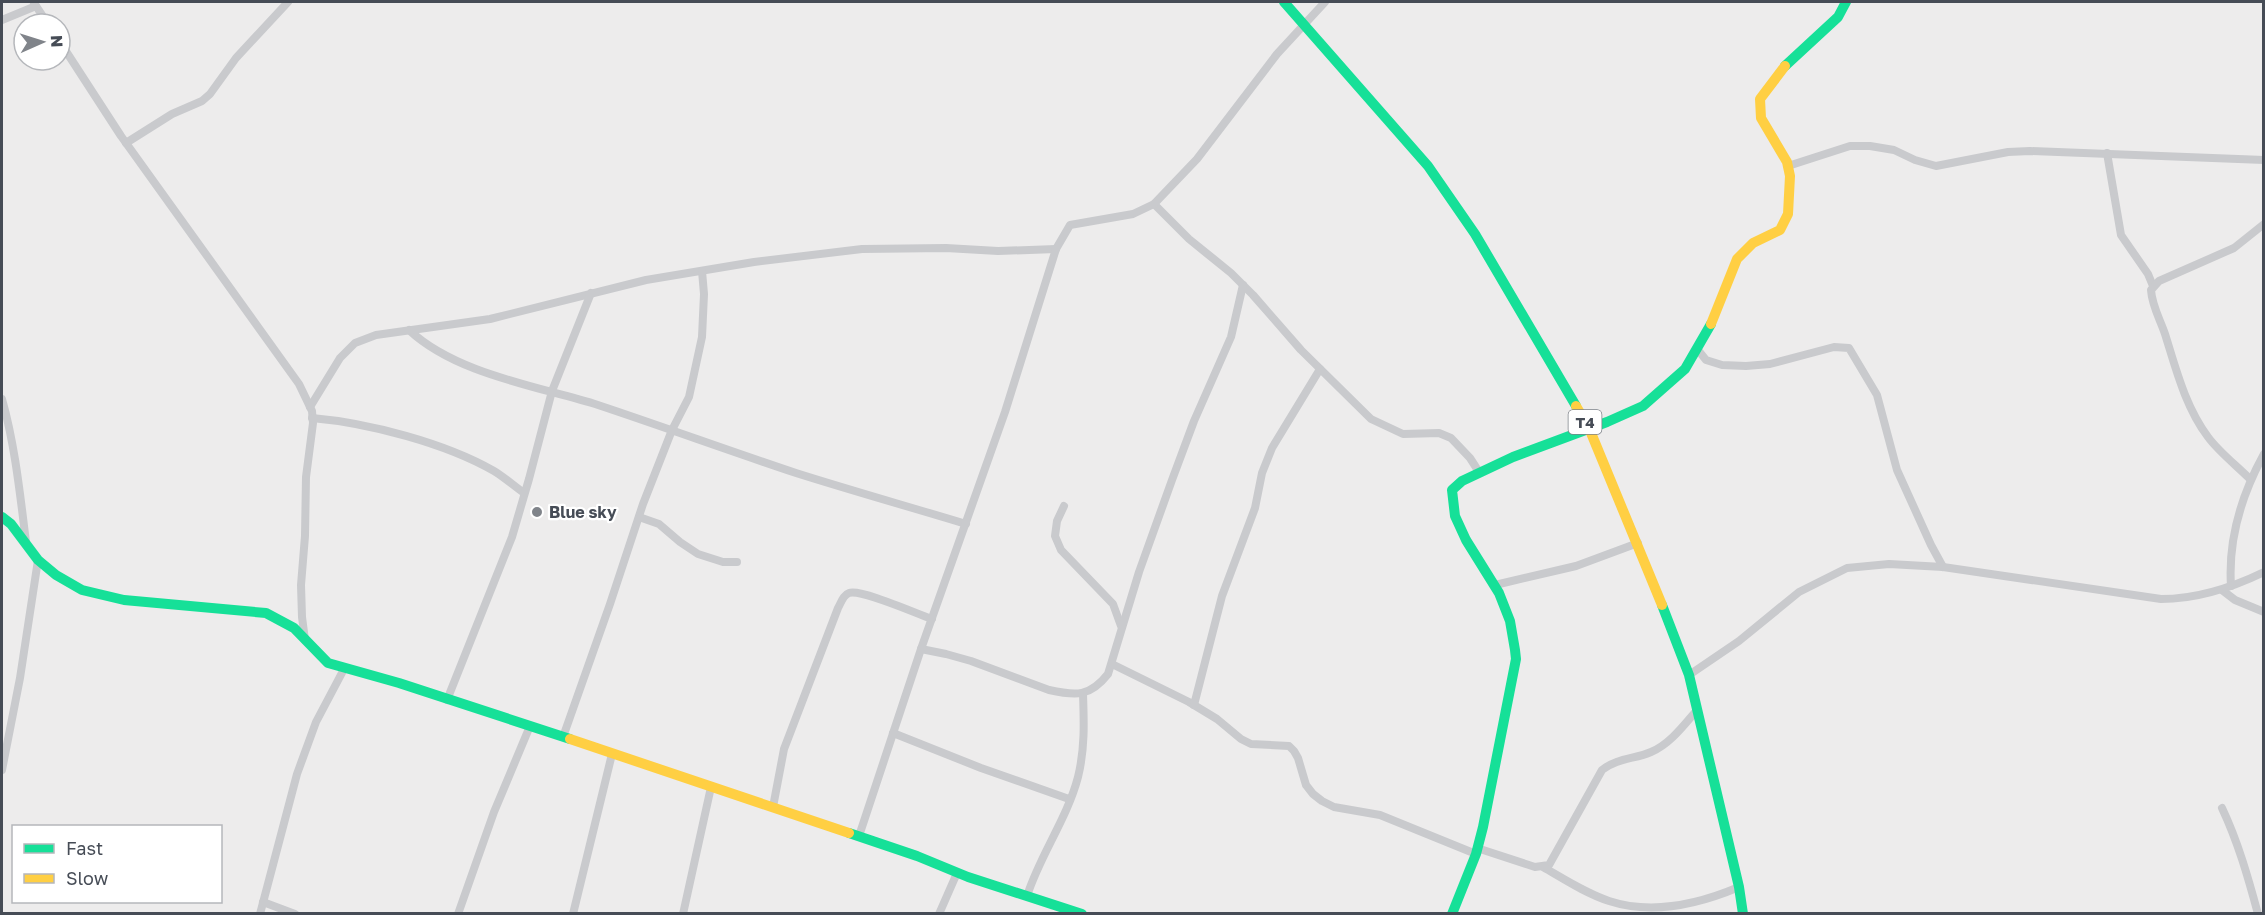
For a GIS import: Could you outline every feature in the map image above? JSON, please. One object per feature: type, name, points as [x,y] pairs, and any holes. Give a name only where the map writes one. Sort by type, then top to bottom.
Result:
[{"type":"main road","name":"T4","points":[[1284,2],[1428,166],[1475,234],[1588,428],[1638,543],[1689,675],[1739,887],[1743,914]]},
{"type":"main road","points":[[1452,914],[1476,851],[1516,659],[1516,638],[1495,585],[1461,532],[1453,515],[1450,501],[1452,490],[1462,481],[1479,472],[1643,406],[1685,369],[1698,350],[1737,259],[1753,243],[1780,230],[1786,221],[1790,177],[1788,166],[1761,118],[1760,99],[1787,63],[1838,17],[1846,2]]},
{"type":"main road","points":[[2,517],[11,524],[38,560],[56,575],[82,590],[136,601],[267,613],[294,628],[328,663],[344,669],[399,683],[530,726],[859,836],[957,873],[1082,914]]},
{"type":"street","points":[[126,143],[172,114],[202,101],[210,94],[236,58],[288,2]]},
{"type":"street","points":[[859,836],[892,733],[1005,412],[1056,249],[1070,225],[1133,214],[1154,204],[1197,159],[1277,54],[1325,2]]},
{"type":"street","points":[[2,20],[35,4]]},
{"type":"street","points":[[72,60],[126,143],[298,384],[310,407],[312,418],[306,477],[301,585],[302,617],[306,640]]},
{"type":"street","points":[[1788,166],[1850,146],[1870,146],[1894,150],[1915,160],[1936,166],[2008,152],[2070,151],[2236,161],[2264,160]]},
{"type":"street","points":[[2107,153],[2121,236],[2148,274],[2153,286],[2152,300],[2165,334],[2173,366],[2196,417],[2208,437],[2250,479]]},
{"type":"street","points":[[1154,204],[1189,239],[1243,285],[1320,369],[1371,419],[1403,434],[1439,433],[1451,438],[1470,458],[1479,472]]},
{"type":"street","points":[[2153,286],[2159,281],[2234,248],[2264,224]]},
{"type":"street","points":[[310,407],[340,358],[355,343],[376,335],[490,319],[646,279],[754,262],[862,249],[946,248],[998,251],[1056,249]]},
{"type":"street","points":[[563,737],[639,518],[672,430],[689,397],[698,359],[704,313],[702,271]]},
{"type":"street","points":[[921,649],[971,661],[1066,694],[1083,694],[1098,688],[1112,664],[1121,627],[1172,480],[1231,337],[1243,285]]},
{"type":"street","points":[[447,700],[512,537],[552,391],[591,293]]},
{"type":"street","points":[[409,330],[420,341],[449,357],[485,372],[552,391],[795,472],[966,524]]},
{"type":"street","points":[[1698,350],[1706,360],[1714,363],[1746,366],[1770,364],[1834,347],[1849,348],[1877,396],[1897,470],[1943,567]]},
{"type":"street","points":[[1194,705],[1222,596],[1255,508],[1262,473],[1272,448],[1320,369]]},
{"type":"street","points":[[2,399],[18,476],[27,546]]},
{"type":"street","points":[[312,418],[353,424],[443,448],[494,471],[524,493]]},
{"type":"street","points":[[2231,586],[2230,569],[2237,523],[2250,479],[2264,454]]},
{"type":"street","points":[[1064,506],[1055,536],[1061,550],[1113,604],[1121,627]]},
{"type":"street","points":[[639,518],[659,524],[698,554],[723,562],[737,562]]},
{"type":"street","points":[[1495,585],[1576,566],[1638,543]]},
{"type":"street","points":[[2,770],[20,678],[38,560]]},
{"type":"street","points":[[1689,675],[1739,641],[1799,592],[1847,568],[1871,565],[1943,567],[2161,599],[2182,599],[2222,590],[2264,572]]},
{"type":"street","points":[[2222,590],[2235,600],[2264,612]]},
{"type":"street","points":[[773,807],[784,749],[844,596],[850,593],[863,594],[932,619]]},
{"type":"street","points":[[1112,664],[1194,705],[1251,744],[1288,746],[1298,758],[1305,785],[1322,801],[1334,807],[1380,814],[1476,851],[1534,867],[1549,865],[1602,770],[1610,764],[1650,752],[1664,745],[1698,708]]},
{"type":"street","points":[[260,914],[297,774],[316,722],[344,669]]},
{"type":"street","points":[[1027,896],[1034,875],[1078,778],[1084,740],[1083,694]]},
{"type":"street","points":[[458,914],[494,812],[530,726]]},
{"type":"street","points":[[892,733],[1069,800]]},
{"type":"street","points":[[573,914],[612,754]]},
{"type":"street","points":[[683,914],[711,787]]},
{"type":"street","points":[[2222,808],[2246,866],[2258,914]]},
{"type":"street","points":[[1543,867],[1587,892],[1611,902],[1629,906],[1681,906],[1712,898],[1739,887]]},
{"type":"street","points":[[939,914],[957,873]]},
{"type":"street","points":[[263,902],[295,914]]},
{"type":"traffic: fast","points":[[1284,2],[1428,166],[1475,234],[1576,406]]},
{"type":"traffic: fast","points":[[1785,66],[1838,17],[1846,2]]},
{"type":"traffic: fast","points":[[1452,914],[1476,854],[1483,827],[1516,659],[1510,621],[1499,593],[1466,540],[1455,516],[1452,490],[1462,481],[1513,457],[1643,406],[1685,369],[1711,324]]},
{"type":"traffic: fast","points":[[2,517],[11,524],[38,560],[56,575],[82,590],[124,600],[266,613],[294,628],[328,663],[399,683],[570,739]]},
{"type":"traffic: fast","points":[[1662,605],[1689,675],[1739,887],[1743,914]]},
{"type":"traffic: fast","points":[[849,833],[917,856],[968,877],[1082,914]]},
{"type":"traffic: slow","points":[[1711,324],[1737,259],[1753,243],[1780,230],[1788,214],[1790,176],[1787,162],[1761,118],[1760,99],[1785,66]]},
{"type":"traffic: slow","points":[[1576,406],[1589,428],[1662,605]]},
{"type":"traffic: slow","points":[[570,739],[849,833]]},
{"type":"place","name":"Blue sky","points":[[537,512]]}]
